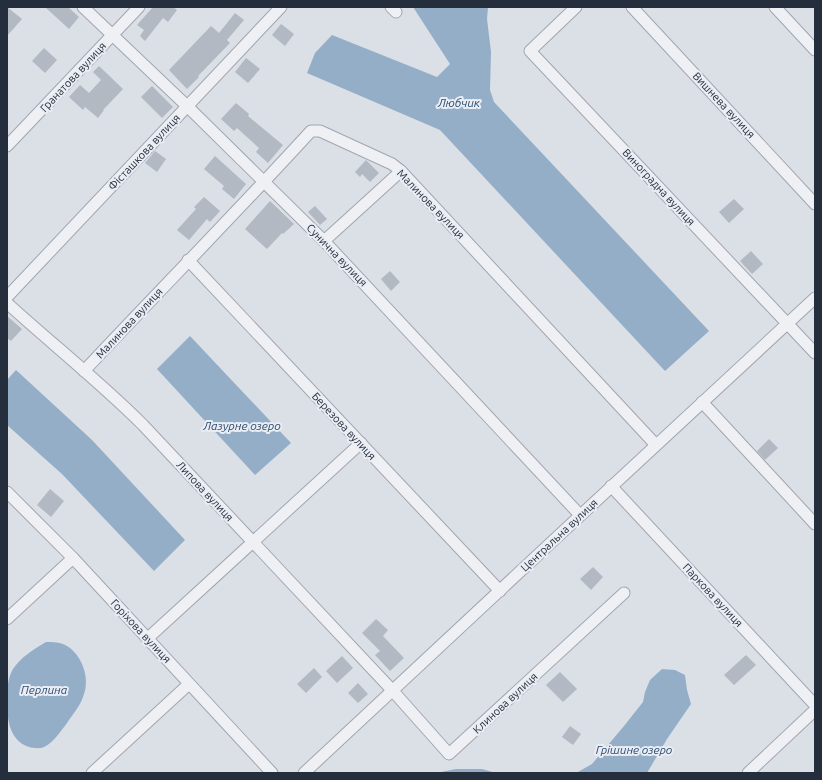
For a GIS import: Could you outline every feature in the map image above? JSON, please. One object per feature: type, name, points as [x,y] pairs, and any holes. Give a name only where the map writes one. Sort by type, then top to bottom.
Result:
[{"type":"street","name":"Сунична вулиця","points":[[83,7],[187,106],[324,241],[580,515]]},
{"type":"street","name":"Гранатова вулиця","points":[[7,146],[139,7]]},
{"type":"street","name":"Фісташкова вулиця","points":[[7,297],[281,7]]},
{"type":"street","name":"Виноградна вулиця","points":[[576,7],[530,51],[815,354]]},
{"type":"street","name":"Вишнева вулиця","points":[[632,7],[815,204]]},
{"type":"street","points":[[775,7],[815,50]]},
{"type":"street","name":"Малинова вулиця","points":[[84,371],[311,131],[320,131],[392,164],[401,171],[656,445]]},
{"type":"street","points":[[324,241],[401,171]]},
{"type":"street","name":"Березова вулиця","points":[[188,260],[500,591]]},
{"type":"street","name":"Центральна вулиця","points":[[304,773],[815,298]]},
{"type":"street","name":"Липова вулиця","points":[[7,303],[116,399],[143,425],[392,690]]},
{"type":"street","points":[[702,402],[815,524]]},
{"type":"street","points":[[148,638],[361,443]]},
{"type":"street","name":"Паркова вулиця","points":[[611,486],[815,705]]},
{"type":"street","name":"Горіхова вулиця","points":[[7,492],[73,558],[272,773]]},
{"type":"street","points":[[7,619],[73,558]]},
{"type":"street","name":"Клинова вулиця","points":[[392,690],[449,754],[624,593]]},
{"type":"street","points":[[92,773],[189,684]]},
{"type":"street","points":[[748,773],[815,710]]},
{"type":"water","name":"Любчик","points":[[413,7],[488,7],[487,19],[491,52],[490,90],[494,102],[709,331],[665,371],[440,130],[307,73],[315,53],[332,35],[437,77],[450,64]]},
{"type":"water","name":"Лазурне озеро","points":[[190,336],[291,443],[255,475],[157,369]]},
{"type":"water","points":[[16,370],[92,440],[185,540],[154,571],[62,474],[7,425],[7,380]]},
{"type":"water","name":"Перлина","points":[[46,642],[57,642],[65,645],[77,655],[81,661],[85,674],[86,688],[79,706],[57,736],[44,747],[34,748],[22,744],[17,739],[10,727],[7,713],[8,687],[10,676],[16,665],[37,647]]},
{"type":"water","name":"Грішине озеро","points":[[662,669],[675,670],[685,675],[691,704],[667,739],[647,773],[576,773],[592,764],[624,726],[643,702],[650,680]]},
{"type":"water","points":[[456,769],[482,769],[496,773],[436,773]]},
{"type":"building","points":[[7,7],[22,19],[7,36]]},
{"type":"building","points":[[45,7],[68,7],[79,17],[69,29]]},
{"type":"building","points":[[153,7],[173,7],[177,10],[168,22],[163,18],[145,41],[140,36],[144,30],[137,25]]},
{"type":"building","points":[[235,13],[244,20],[227,40],[230,43],[187,89],[169,70],[211,26],[219,33]]},
{"type":"building","points":[[281,24],[294,34],[285,46],[272,35]]},
{"type":"building","points":[[44,48],[57,60],[45,73],[32,61]]},
{"type":"building","points":[[246,58],[260,69],[248,83],[235,72]]},
{"type":"building","points":[[99,66],[123,89],[103,110],[98,118],[85,107],[83,110],[69,97],[80,85],[89,93],[101,80],[93,72]]},
{"type":"building","points":[[152,86],[173,107],[162,118],[141,97]]},
{"type":"building","points":[[236,103],[249,114],[248,116],[283,145],[268,163],[256,152],[259,148],[237,128],[234,131],[221,119]]},
{"type":"building","points":[[155,151],[166,159],[157,172],[145,163]]},
{"type":"building","points":[[215,156],[246,184],[234,199],[222,189],[224,186],[204,169]]},
{"type":"building","points":[[366,160],[379,173],[370,182],[362,174],[360,177],[355,172]]},
{"type":"building","points":[[204,197],[220,211],[210,222],[207,219],[189,240],[177,230],[196,209],[194,207]]},
{"type":"building","points":[[734,199],[744,209],[729,223],[719,212]]},
{"type":"building","points":[[270,201],[294,224],[283,234],[282,233],[267,249],[245,229]]},
{"type":"building","points":[[315,206],[327,219],[320,225],[308,212]]},
{"type":"building","points":[[751,251],[763,264],[752,274],[740,261]]},
{"type":"building","points":[[390,271],[400,282],[391,291],[381,279]]},
{"type":"building","points":[[7,316],[22,329],[11,341],[7,338]]},
{"type":"building","points":[[769,439],[778,448],[765,460],[757,451]]},
{"type":"building","points":[[50,489],[64,501],[51,517],[37,505]]},
{"type":"building","points":[[593,567],[603,577],[591,590],[580,579]]},
{"type":"building","points":[[376,619],[388,630],[383,636],[404,658],[390,671],[375,655],[380,651],[362,633]]},
{"type":"building","points":[[746,655],[756,665],[734,685],[724,675]]},
{"type":"building","points":[[342,656],[353,668],[337,683],[326,671]]},
{"type":"building","points":[[314,668],[322,677],[306,693],[297,684]]},
{"type":"building","points":[[560,672],[577,689],[563,702],[546,685]]},
{"type":"building","points":[[358,683],[368,694],[358,703],[348,693]]},
{"type":"building","points":[[570,726],[581,734],[573,745],[562,737]]}]
